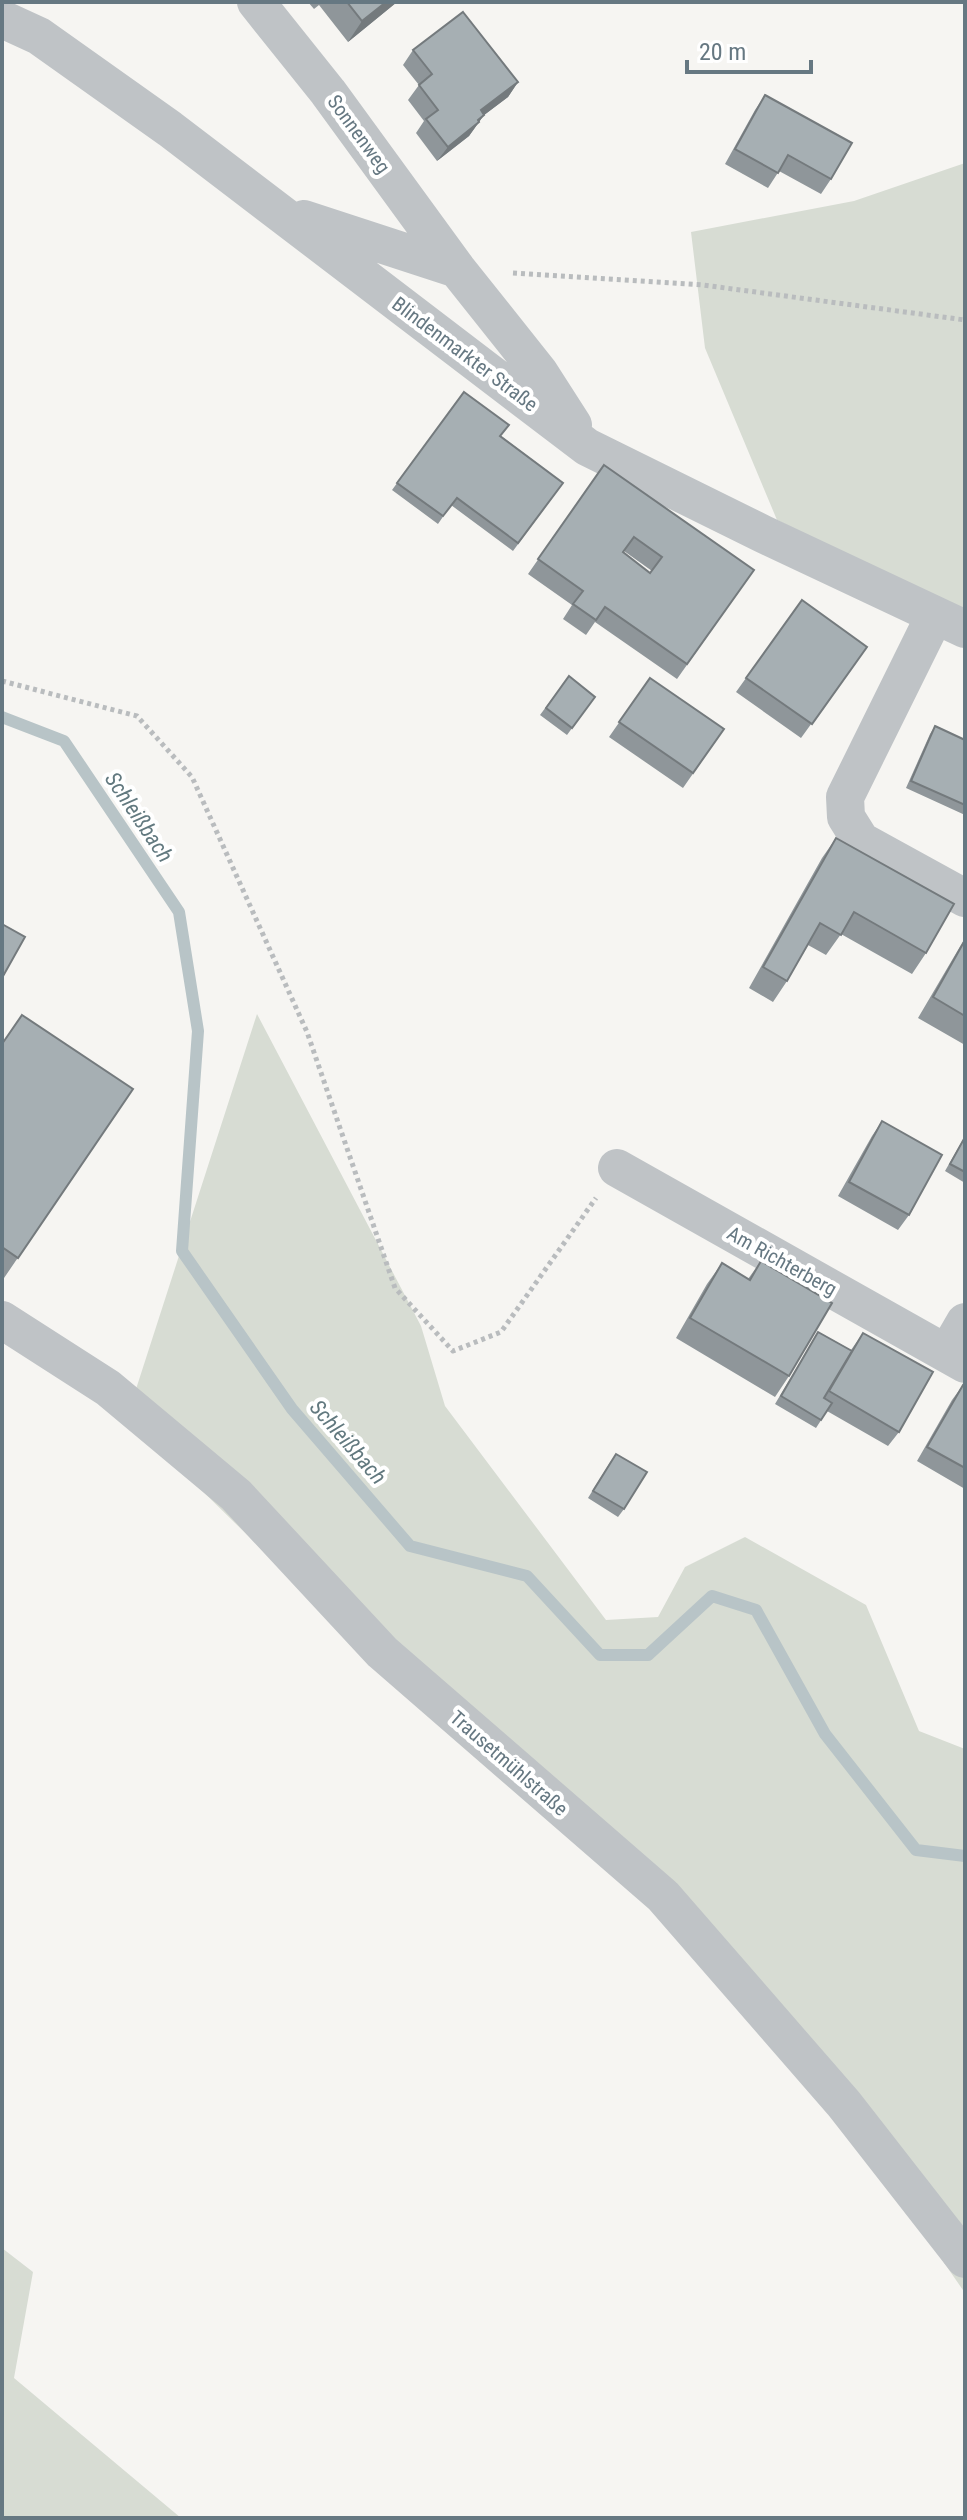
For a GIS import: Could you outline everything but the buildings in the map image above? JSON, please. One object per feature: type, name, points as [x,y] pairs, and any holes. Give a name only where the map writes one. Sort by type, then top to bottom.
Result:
[{"type":"street","name":"Sonnenweg","points":[[256,2],[328,92],[457,269],[539,372],[587,447]]},
{"type":"street","name":"Blindenmarkter Straße","points":[[2,19],[39,36],[276,210],[587,447],[950,622]]},
{"type":"street","points":[[276,210],[457,269]]},
{"type":"street","points":[[950,622],[845,797],[846,817],[861,841],[965,898]]},
{"type":"street","name":"Am Richterberg","points":[[617,1168],[959,1346]]},
{"type":"street","name":"Trausetmühlstraße","points":[[2,1320],[108,1388],[236,1495],[382,1652],[663,1896],[844,2104],[965,2259]]},
{"type":"path","points":[[457,269],[703,285],[965,320]]},
{"type":"path","points":[[2,681],[137,716],[192,777],[307,1032],[395,1288],[453,1351],[501,1332],[617,1168]]},
{"type":"shaded area","points":[[965,163],[965,614],[777,520],[705,348],[691,232],[854,201]]},
{"type":"shaded area","points":[[257,1014],[421,1326],[445,1406],[606,1620],[658,1617],[685,1567],[745,1537],[866,1605],[919,1731],[965,1749],[965,2293],[902,2202],[652,1898],[397,1682],[127,1417]]},
{"type":"shaded area","points":[[2,2248],[33,2272],[14,2378],[181,2518],[2,2518]]},
{"type":"waterway","name":"Schleißbach","points":[[2,717],[64,741],[179,912],[198,1031],[182,1251],[292,1409],[410,1546],[527,1576],[600,1655],[648,1655],[712,1596],[756,1610],[825,1734],[916,1850],[965,1856]]}]
